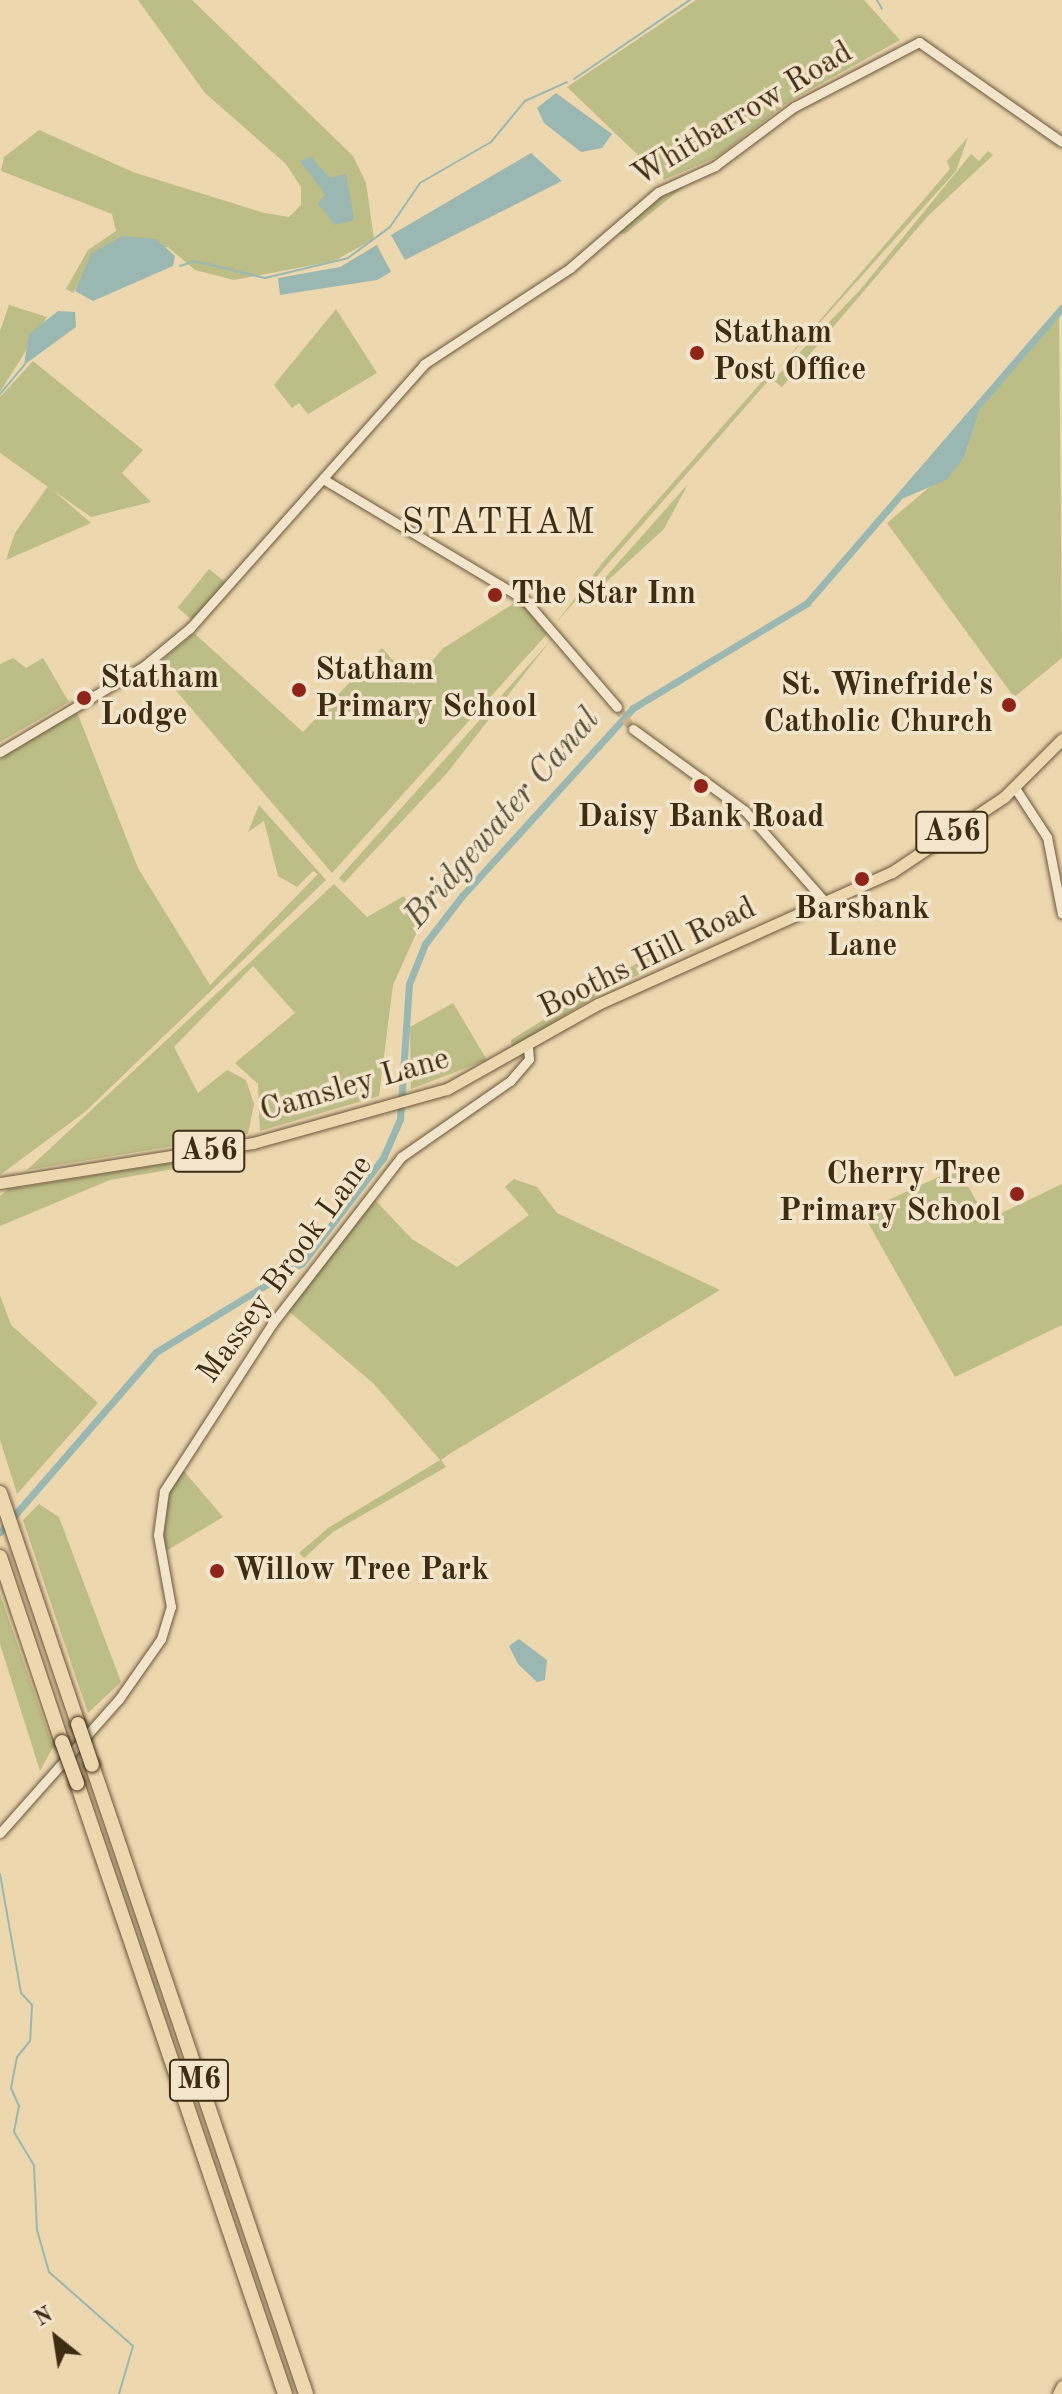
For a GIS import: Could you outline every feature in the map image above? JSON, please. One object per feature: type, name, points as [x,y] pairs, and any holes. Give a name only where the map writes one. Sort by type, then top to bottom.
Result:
[{"type":"highway","name":"M6","points":[[1,1497],[306,2394]]},
{"type":"highway","name":"M6","points":[[0,1558],[285,2394]]},
{"type":"main road","name":"Booths Hill Road","points":[[528,1048],[585,1010],[892,872],[1015,788],[1062,739]]},
{"type":"main road","name":"Camsley Lane","points":[[0,1183],[253,1143],[406,1101],[528,1048]]},
{"type":"main road","points":[[1058,2394],[1062,2386]]},
{"type":"street","name":"Whitbarrow Road","points":[[0,752],[167,649],[218,602],[424,364],[570,268],[658,192],[715,166],[794,107],[910,44],[944,53],[1062,142]]},
{"type":"street","points":[[323,479],[519,596],[617,707]]},
{"type":"street","points":[[633,729],[745,811],[820,906]]},
{"type":"street","points":[[1015,788],[1047,837],[1062,914]]},
{"type":"street","name":"Massey Brook Lane","points":[[0,1833],[119,1699],[170,1621],[172,1578],[158,1521],[172,1477],[284,1307],[401,1157],[510,1081],[529,1059],[528,1048]]},
{"type":"green space","points":[[138,0],[192,0],[353,156],[366,183],[374,239],[334,261],[234,280],[195,270],[168,247],[91,265],[73,293],[66,289],[88,250],[116,231],[112,214],[1,171],[4,157],[39,130],[133,172],[264,213],[289,217],[301,205],[301,187],[286,164],[205,93]]},
{"type":"green space","points":[[696,0],[864,0],[900,40],[790,101],[717,157],[664,180],[567,87]]},
{"type":"green space","points":[[968,137],[956,171],[771,377],[950,169],[947,161]]},
{"type":"green space","points":[[988,151],[993,155],[927,217],[782,387],[773,380],[860,290],[971,154],[979,161]]},
{"type":"green space","points":[[702,172],[625,234],[612,233],[645,202]]},
{"type":"green space","points":[[9,305],[47,317],[0,392],[0,331]]},
{"type":"green space","points":[[336,309],[377,373],[308,414],[299,403],[292,408],[274,385]]},
{"type":"green space","points":[[1059,311],[1062,658],[1014,697],[887,523],[964,458],[980,409]]},
{"type":"green space","points":[[33,361],[143,450],[122,473],[151,502],[91,517],[0,453],[0,397]]},
{"type":"green space","points":[[766,377],[769,380],[555,624],[603,562]]},
{"type":"green space","points":[[688,484],[664,529],[580,606]]},
{"type":"green space","points":[[48,486],[91,523],[6,560],[15,533]]},
{"type":"green space","points":[[209,569],[226,583],[195,622],[178,608]]},
{"type":"green space","points":[[519,600],[547,634],[332,873],[155,666],[194,633],[303,732],[382,648],[414,684],[442,649]]},
{"type":"green space","points":[[551,640],[447,773],[344,883],[339,878]]},
{"type":"green space","points":[[13,658],[26,668],[43,658],[69,702],[0,742],[0,664]]},
{"type":"green space","points":[[77,712],[138,868],[210,985],[318,874],[313,871],[297,887],[278,876],[264,821],[248,832],[259,805],[326,880],[85,1112],[0,1175],[0,759]]},
{"type":"green space","points":[[334,884],[367,917],[404,896],[420,925],[393,985],[379,1096],[260,1131],[258,1084],[235,1063],[295,1013],[253,966],[174,1047],[198,1093],[227,1070],[246,1080],[254,1104],[248,1134],[27,1170]]},
{"type":"green space","points":[[698,948],[616,985],[608,980],[657,952],[665,958]]},
{"type":"green space","points":[[596,987],[595,997],[512,1047],[511,1040]]},
{"type":"green space","points":[[453,1003],[487,1060],[411,1089],[410,1027]]},
{"type":"green space","points":[[202,1158],[208,1163],[110,1180],[0,1226],[0,1196],[9,1189]]},
{"type":"green space","points":[[958,1168],[987,1220],[1062,1184],[1062,1325],[955,1377],[862,1212]]},
{"type":"green space","points":[[514,1179],[537,1187],[557,1213],[720,1290],[451,1453],[441,1460],[446,1467],[333,1532],[304,1558],[299,1553],[328,1528],[440,1460],[374,1384],[284,1307],[374,1199],[412,1239],[457,1267],[529,1215],[505,1187]]},
{"type":"green space","points":[[0,1295],[11,1325],[98,1403],[17,1494],[0,1440]]},
{"type":"green space","points":[[183,1470],[223,1517],[161,1554],[164,1491]]},
{"type":"green space","points":[[39,1504],[59,1517],[121,1682],[88,1713],[23,1520]]},
{"type":"green space","points":[[0,1594],[53,1747],[40,1771],[0,1644]]},
{"type":"water","points":[[556,93],[612,134],[602,148],[581,152],[544,123],[537,108]]},
{"type":"water","points":[[531,153],[562,181],[405,260],[391,235]]},
{"type":"water","points":[[311,157],[330,178],[346,174],[354,220],[335,225],[318,204],[325,194],[300,161]]},
{"type":"water","points":[[122,236],[156,239],[175,256],[173,266],[93,301],[75,291],[92,253]]},
{"type":"water","points":[[377,245],[391,272],[377,280],[280,295],[278,278],[340,267]]},
{"type":"water","points":[[58,311],[75,312],[76,327],[24,365],[29,334]]},
{"type":"water","points":[[980,409],[964,458],[946,480],[897,501]]},
{"type":"water","points":[[519,1639],[547,1660],[545,1680],[537,1682],[518,1664],[509,1646]]},
{"type":"waterway","points":[[574,79],[690,0]]},
{"type":"waterway","points":[[877,0],[882,9]]},
{"type":"waterway","points":[[180,266],[195,261],[265,278],[348,258],[390,227],[420,183],[491,142],[525,101],[567,82]]},
{"type":"waterway","name":"Bridgewater Canal","points":[[0,1532],[156,1352],[302,1263],[383,1158],[400,1119],[409,984],[425,944],[462,896],[633,708],[807,603],[1062,308]]},
{"type":"waterway","points":[[0,394],[24,365]]},
{"type":"waterway","points":[[0,1874],[21,1993],[32,2005],[30,2041],[17,2057],[11,2088],[19,2106],[14,2132],[34,2165],[37,2230],[49,2272],[133,2346],[119,2394]]},
{"type":"tunnel","points":[[617,707],[633,729]]},
{"type":"place","name":"Statham Post Office","points":[[697,353]]},
{"type":"place","name":"The Star Inn","points":[[495,595]]},
{"type":"place","name":"Statham Primary School","points":[[299,690]]},
{"type":"place","name":"Statham Lodge","points":[[84,698]]},
{"type":"place","name":"St. Winefride's Catholic Church","points":[[1009,705]]},
{"type":"place","name":"Daisy Bank Road","points":[[701,786]]},
{"type":"place","name":"Barsbank Lane","points":[[862,879]]},
{"type":"place","name":"Cherry Tree Primary School","points":[[1017,1194]]},
{"type":"place","name":"Willow Tree Park","points":[[217,1571]]},
{"type":"district","name":"STATHAM","points":[[499,525]]}]
